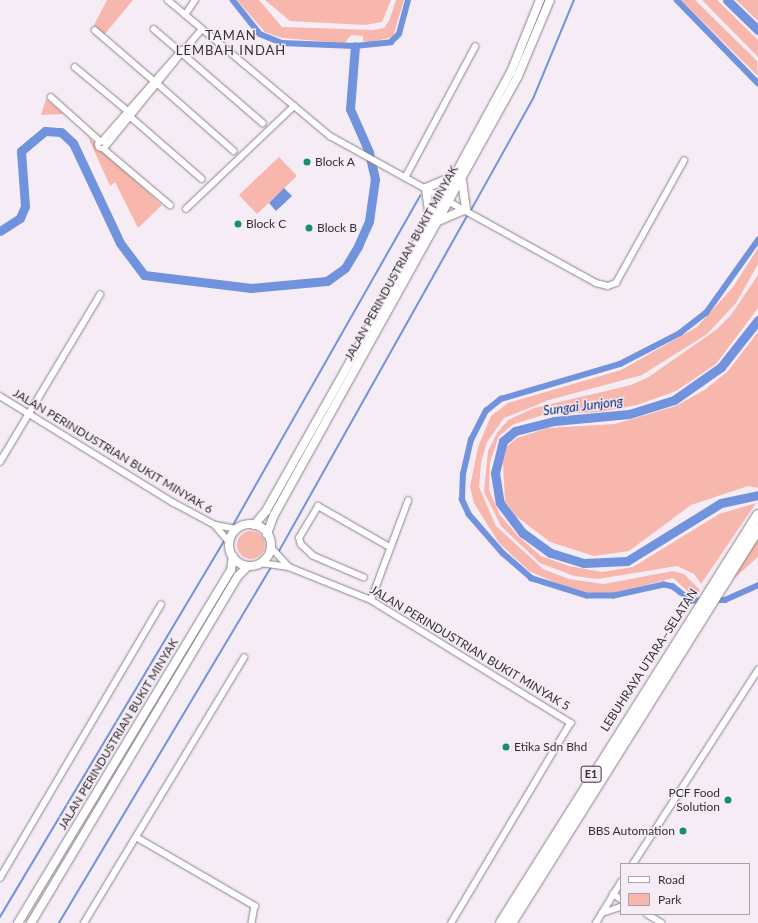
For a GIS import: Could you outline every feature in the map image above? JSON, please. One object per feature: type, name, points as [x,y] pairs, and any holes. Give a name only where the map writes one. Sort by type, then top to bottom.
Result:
[{"type":"highway","name":"LEBUHRAYA UTARA–SELATAN","points":[[511,923],[758,515]]},
{"type":"highway","name":"LEBUHRAYA UTARA–SELATAN","points":[[501,923],[688,630],[758,530]]},
{"type":"main road","name":"JALAN PERINDUSTRIAN BUKIT MINYAK","points":[[458,178],[511,72],[540,0]]},
{"type":"main road","name":"JALAN PERINDUSTRIAN BUKIT MINYAK","points":[[254,525],[266,511],[518,76],[550,0]]},
{"type":"main road","points":[[458,178],[469,211],[434,219],[426,188],[458,178]]},
{"type":"main road","name":"JALAN PERINDUSTRIAN BUKIT MINYAK","points":[[267,534],[274,515],[434,219]]},
{"type":"main road","points":[[254,525],[267,534],[273,550],[264,563],[248,566],[233,556],[226,539],[235,529],[254,525]]},
{"type":"main road","name":"JALAN PERINDUSTRIAN BUKIT MINYAK","points":[[18,923],[231,570],[233,556]]},
{"type":"main road","name":"JALAN PERINDUSTRIAN BUKIT MINYAK","points":[[31,923],[238,576],[248,566]]},
{"type":"street","points":[[168,0],[330,136],[405,178],[446,198],[596,283],[608,286],[616,283],[684,161]]},
{"type":"street","points":[[186,15],[192,1]]},
{"type":"street","points":[[154,29],[263,123]]},
{"type":"street","points":[[187,47],[202,29]]},
{"type":"street","points":[[94,30],[234,151]]},
{"type":"street","points":[[405,178],[475,47]]},
{"type":"street","points":[[103,144],[182,53]]},
{"type":"street","points":[[74,67],[202,179]]},
{"type":"street","points":[[51,97],[170,205]]},
{"type":"street","points":[[186,209],[294,106]]},
{"type":"street","points":[[0,462],[100,295]]},
{"type":"street","name":"JALAN PERINDUSTRIAN BUKIT MINYAK 6","points":[[0,396],[215,525]]},
{"type":"street","points":[[371,600],[408,501]]},
{"type":"street","points":[[364,578],[313,556],[301,545],[299,538],[318,506],[390,547]]},
{"type":"street","points":[[215,525],[235,529]]},
{"type":"street","points":[[215,525],[226,539]]},
{"type":"street","points":[[273,550],[289,567]]},
{"type":"street","points":[[264,563],[289,567]]},
{"type":"street","name":"JALAN PERINDUSTRIAN BUKIT MINYAK 5","points":[[289,567],[371,600],[571,723],[452,923]]},
{"type":"street","points":[[0,878],[161,605]]},
{"type":"street","points":[[84,923],[244,658]]},
{"type":"street","points":[[634,863],[758,670]]},
{"type":"street","points":[[136,837],[255,906],[252,923]]},
{"type":"street","points":[[596,923],[620,884]]},
{"type":"street","points":[[613,894],[620,898]]},
{"type":"street","points":[[602,913],[620,907]]},
{"type":"street","points":[[649,915],[662,923]]},
{"type":"green space","points":[[107,0],[133,0],[104,35],[93,27]]},
{"type":"green space","points":[[237,0],[259,0],[282,27],[374,30],[384,28],[389,21],[396,0],[404,0],[393,37],[371,42],[363,41],[363,36],[351,35],[345,43],[282,38],[265,32]]},
{"type":"green space","points":[[265,0],[391,0],[382,22],[365,25],[290,21]]},
{"type":"green space","points":[[681,0],[695,0],[757,61],[758,76]]},
{"type":"green space","points":[[702,0],[717,0],[758,40],[758,57]]},
{"type":"green space","points":[[736,0],[758,0],[758,21]]},
{"type":"green space","points":[[46,99],[64,114],[41,115]]},
{"type":"green space","points":[[88,137],[162,205],[138,228],[115,182],[110,186]]},
{"type":"green space","points":[[279,157],[297,176],[257,214],[239,195]]},
{"type":"green space","points":[[758,248],[758,264],[736,303],[707,334],[642,375],[549,400],[504,418],[487,442],[481,463],[479,487],[496,526],[543,569],[569,579],[604,584],[673,571],[684,574],[700,590],[695,598],[673,578],[616,593],[591,593],[572,590],[529,571],[499,543],[474,503],[470,487],[478,447],[491,416],[508,403],[621,370],[697,327],[733,287]]},
{"type":"green space","points":[[758,275],[758,308],[716,364],[676,391],[637,405],[601,412],[543,415],[514,424],[499,436],[490,462],[489,490],[500,515],[518,536],[541,556],[569,566],[602,572],[633,567],[719,514],[756,503],[701,584],[694,574],[677,566],[598,579],[574,576],[540,563],[501,526],[484,492],[488,451],[497,433],[508,420],[534,408],[631,385],[647,378],[716,330],[731,315]]},
{"type":"green space","points":[[758,332],[758,488],[748,486],[691,505],[629,551],[594,556],[550,542],[516,516],[505,501],[503,463],[507,446],[517,438],[548,428],[615,424],[676,406],[706,389],[728,371]]},
{"type":"green space","points":[[251,531],[257,532],[261,535],[264,539],[264,551],[261,555],[257,558],[251,559],[245,558],[241,555],[238,551],[237,545],[238,539],[241,535],[245,532]]},
{"type":"green space","points":[[758,537],[758,557],[730,582]]},
{"type":"water","points":[[284,188],[292,196],[276,211],[269,203]]},
{"type":"waterway","points":[[233,0],[260,34],[282,43],[355,46],[391,42],[399,34],[408,0]]},
{"type":"waterway","points":[[470,212],[533,99],[574,0]]},
{"type":"waterway","points":[[677,0],[758,83]]},
{"type":"waterway","name":"Sungai Junjong","points":[[727,0],[758,30]]},
{"type":"waterway","points":[[0,231],[20,218],[25,206],[21,151],[45,131],[61,132],[73,143],[120,243],[144,275],[251,288],[327,281],[345,268],[358,246],[369,221],[375,179],[369,152],[350,109],[355,46]]},
{"type":"waterway","points":[[232,527],[420,196]]},
{"type":"waterway","points":[[278,553],[468,215]]},
{"type":"waterway","points":[[705,601],[691,601],[673,587],[664,585],[614,596],[587,596],[532,579],[503,554],[469,515],[462,500],[463,474],[471,440],[486,411],[501,399],[620,364],[680,333],[706,313],[758,240]]},
{"type":"waterway","name":"Sungai Junjong","points":[[758,320],[721,367],[674,400],[629,414],[554,421],[515,431],[503,441],[495,473],[500,503],[523,533],[551,553],[584,563],[627,561],[721,503],[758,495]]},
{"type":"waterway","points":[[0,917],[225,539]]},
{"type":"waterway","points":[[59,923],[272,565]]},
{"type":"waterway","points":[[713,600],[725,600],[758,585]]},
{"type":"place","name":"Block A","points":[[307,162]]},
{"type":"place","name":"Block C","points":[[238,224]]},
{"type":"place","name":"Block B","points":[[309,228]]},
{"type":"place","name":"Etika Sdn Bhd","points":[[506,747]]},
{"type":"place","name":"PCF Food Solution","points":[[728,800]]},
{"type":"place","name":"BBS Automation","points":[[683,831]]},
{"type":"district","name":"TAMAN LEMBAH INDAH","points":[[231,44]]}]
